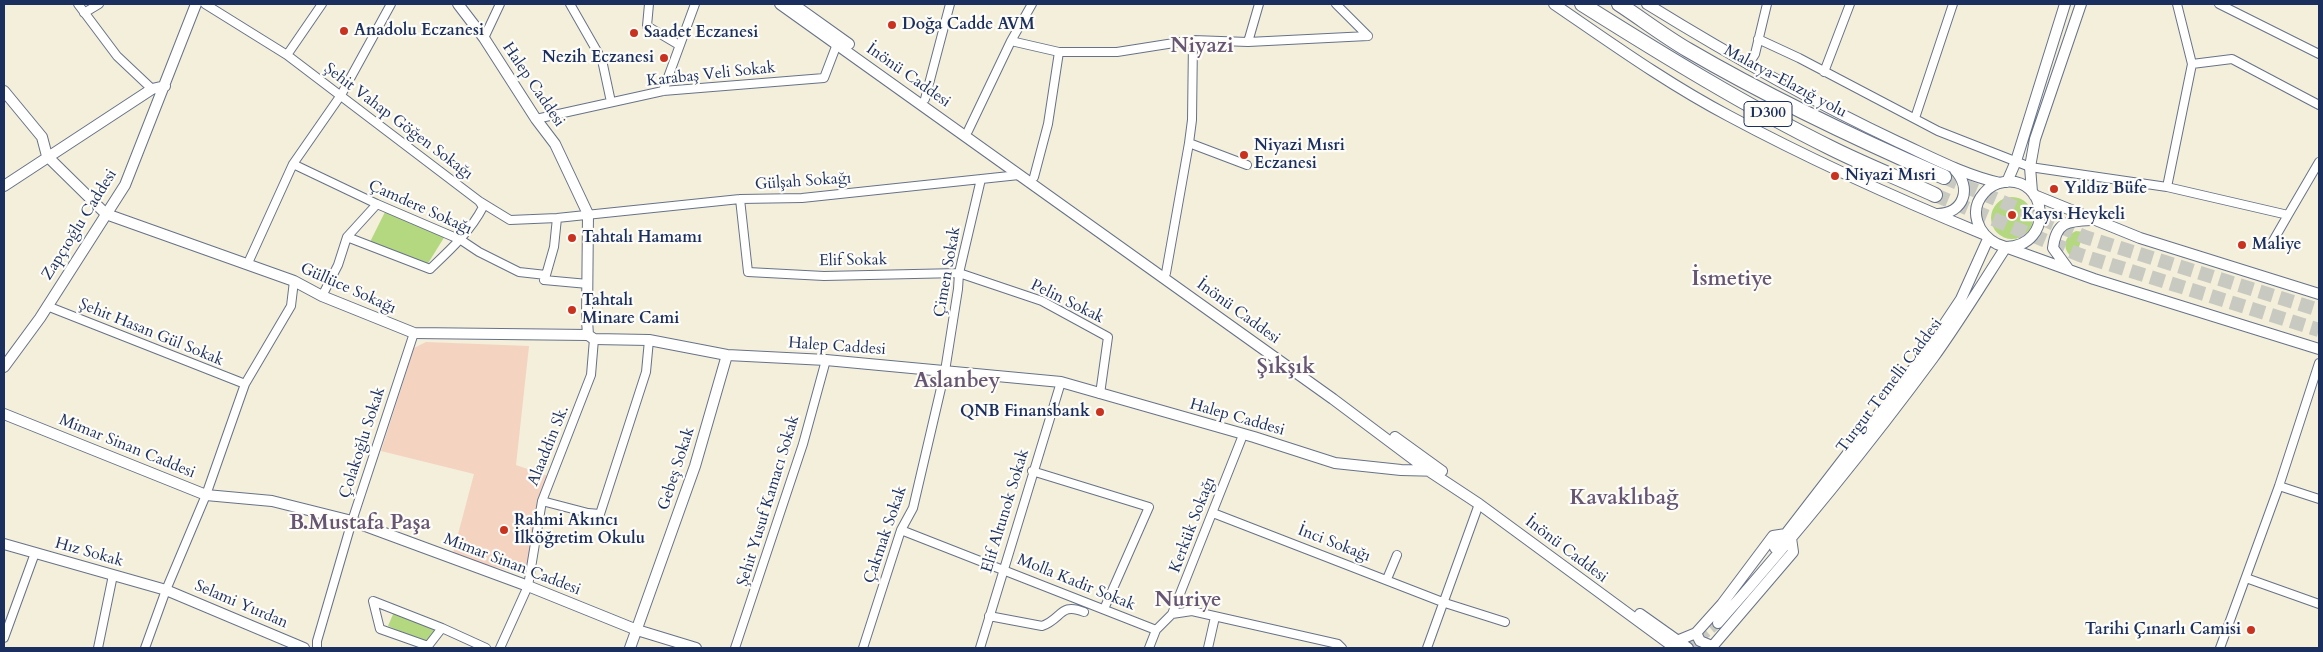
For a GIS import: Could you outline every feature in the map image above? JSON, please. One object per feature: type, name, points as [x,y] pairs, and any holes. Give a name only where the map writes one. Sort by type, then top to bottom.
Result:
[{"type":"highway","name":"D300","points":[[1582,4],[1693,72],[1831,148],[1935,195]]},
{"type":"highway","name":"Malatya-Elazığ yolu","points":[[1619,4],[1687,49],[1833,127],[1947,172]]},
{"type":"main road","name":"Zapçıoğlu Caddesi","points":[[4,368],[126,185],[196,4]]},
{"type":"main road","name":"Halep Caddesi","points":[[458,4],[484,38],[536,119],[555,144],[588,214],[588,284],[591,337],[649,340],[727,355],[826,360],[1061,382],[1335,463],[1400,470],[1442,471]]},
{"type":"main road","name":"İnönü Caddesi","points":[[780,4],[1019,174],[1429,471],[1480,504],[1672,645]]},
{"type":"main road","name":"İnönü Caddesi","points":[[794,4],[1442,471],[1626,606],[1672,645]]},
{"type":"main road","points":[[1554,4],[1673,83],[1728,116],[2006,247],[2037,260],[2319,349]]},
{"type":"main road","points":[[1647,4],[1748,65],[1947,172],[1961,177],[1964,191],[1962,201],[1956,209],[1949,213],[1934,214]]},
{"type":"main road","points":[[1986,237],[1977,222],[1976,212],[1979,200],[1987,190],[2003,182],[2016,161],[2065,4]]},
{"type":"main road","points":[[2006,247],[2024,243],[2036,232],[2040,222],[2041,212],[2033,194],[2030,167],[2035,139],[2081,4]]},
{"type":"main road","points":[[4,186],[47,156],[152,89],[165,86]]},
{"type":"main road","points":[[4,91],[42,137],[47,156],[106,214]]},
{"type":"main road","points":[[1947,172],[2024,186],[2033,194],[2140,238],[2319,294]]},
{"type":"main road","name":"Güllüce Sokağı","points":[[106,214],[248,263],[294,281],[322,296],[414,333],[591,337]]},
{"type":"main road","points":[[2069,270],[2053,248],[2057,230],[2066,223],[2094,220]]},
{"type":"main road","name":"Turgut Temelli Caddesi","points":[[1986,237],[1961,299],[1923,356],[1789,536],[1718,623],[1789,536],[1933,358],[2006,247]]},
{"type":"main road","name":"Gebeş Sokak","points":[[630,648],[695,466],[727,355]]},
{"type":"main road","name":"Mimar Sinan Caddesi","points":[[4,414],[206,495],[272,501],[352,521],[528,586],[637,630],[696,648]]},
{"type":"main road","name":"Turgut Temelli Caddesi","points":[[1672,645],[1696,633],[1722,604],[1773,536],[1789,536]]},
{"type":"main road","name":"Turgut Temelli Caddesi","points":[[1711,647],[1793,552],[1789,536]]},
{"type":"main road","name":"Hız Sokak","points":[[4,544],[166,590]]},
{"type":"main road","name":"Selami Yurdan","points":[[166,590],[304,648]]},
{"type":"main road","points":[[1696,633],[1700,641],[1711,647]]},
{"type":"main road","points":[[1672,645],[1688,648]]},
{"type":"street","points":[[78,4],[117,56],[152,89]]},
{"type":"street","points":[[84,13],[99,4]]},
{"type":"street","name":"Şehit Vahap Göğen Sokağı","points":[[205,4],[287,55],[479,201],[510,220],[557,218],[588,214]]},
{"type":"street","points":[[287,55],[322,4]]},
{"type":"street","points":[[248,263],[293,164],[341,95],[391,4]]},
{"type":"street","points":[[484,38],[500,4]]},
{"type":"street","points":[[570,4],[602,60],[611,102]]},
{"type":"street","points":[[649,4],[647,26],[679,45]]},
{"type":"street","points":[[663,91],[695,4]]},
{"type":"street","points":[[925,99],[950,4]]},
{"type":"street","points":[[968,131],[1011,41],[1032,4]]},
{"type":"street","points":[[1248,42],[1259,4]]},
{"type":"street","points":[[1011,41],[1059,52],[1117,52],[1192,40],[1248,42],[1368,36],[1336,4]]},
{"type":"street","points":[[1748,65],[1755,54],[1767,4]]},
{"type":"street","points":[[1824,72],[1850,4]]},
{"type":"street","points":[[1915,118],[1953,4]]},
{"type":"street","points":[[2167,187],[2192,64],[2177,4]]},
{"type":"street","points":[[2219,4],[2319,54]]},
{"type":"street","points":[[1758,39],[1915,118],[1938,132],[2030,167],[2167,187],[2288,215]]},
{"type":"street","points":[[1166,272],[1192,120],[1192,40]]},
{"type":"street","name":"Karabaş Veli Sokak","points":[[536,119],[663,91],[824,78],[838,44]]},
{"type":"street","points":[[1034,177],[1048,124],[1059,52]]},
{"type":"street","points":[[2192,64],[2232,60],[2319,105]]},
{"type":"street","points":[[1189,143],[1247,165]]},
{"type":"street","points":[[2273,241],[2319,162]]},
{"type":"street","name":"Çamdere Sokağı","points":[[293,164],[377,204],[461,240],[479,252],[519,272],[546,274],[544,280],[588,284]]},
{"type":"street","name":"Gülşah Sokağı","points":[[588,214],[740,199],[802,198],[1019,174]]},
{"type":"street","name":"Çimen Sokak","points":[[944,372],[959,273],[980,179]]},
{"type":"street","name":"Elif Sokak","points":[[740,199],[748,272],[824,276],[959,273]]},
{"type":"street","points":[[347,238],[430,269],[461,240],[476,221],[484,207],[479,201]]},
{"type":"street","points":[[322,296],[338,265],[347,238],[377,204]]},
{"type":"street","points":[[546,274],[554,246],[557,218]]},
{"type":"street","name":"Pelin Sokak","points":[[959,273],[1042,301],[1108,337],[1100,394]]},
{"type":"street","points":[[145,648],[166,590],[206,495],[245,384],[291,306],[294,281]]},
{"type":"street","name":"Şehit Hasan Gül Sokak","points":[[47,306],[245,384]]},
{"type":"street","name":"Çolakoğlu Sokak","points":[[317,648],[317,641],[352,521],[414,333]]},
{"type":"street","name":"Alaaddin Sk.","points":[[500,648],[528,586],[542,502],[591,375],[591,337]]},
{"type":"street","points":[[542,502],[600,514],[646,372],[649,340]]},
{"type":"street","name":"Şehit Yusuf Kamacı Sokak","points":[[735,648],[802,444],[826,360]]},
{"type":"street","points":[[2220,648],[2279,486],[2319,362]]},
{"type":"street","name":"Çakmak Sokak","points":[[863,648],[902,530],[913,508],[944,372]]},
{"type":"street","name":"Elif Altunok Sokak","points":[[980,648],[1032,471],[1061,382]]},
{"type":"street","name":"Kerkük Sokağı","points":[[1149,648],[1156,630],[1172,614],[1243,435]]},
{"type":"street","points":[[1032,471],[1149,507],[1104,609]]},
{"type":"street","points":[[2279,486],[2319,499]]},
{"type":"street","points":[[1427,648],[1480,504]]},
{"type":"street","name":"İnci Sokağı","points":[[1213,513],[1445,602],[1505,622]]},
{"type":"street","name":"Molla Kadir Sokak","points":[[902,530],[1156,630]]},
{"type":"street","points":[[4,638],[35,553]]},
{"type":"street","points":[[1387,579],[1397,555]]},
{"type":"street","points":[[98,648],[113,575]]},
{"type":"street","points":[[2246,578],[2319,604]]},
{"type":"street","points":[[442,628],[428,646],[380,629],[373,601],[442,628],[486,648]]},
{"type":"street","points":[[988,616],[1042,626],[1049,624],[1065,610],[1071,608],[1084,612]]},
{"type":"street","points":[[1172,614],[1192,611],[1338,644],[1342,648]]},
{"type":"street","points":[[1208,648],[1215,617]]},
{"type":"shaded area","points":[[426,342],[529,346],[516,465],[551,477],[542,501],[525,574],[452,557],[474,474],[381,451],[414,348]]},
{"type":"green space","points":[[2012,197],[2027,203],[2033,218],[2027,233],[2012,239],[1997,233],[1991,218],[1997,203]]},
{"type":"green space","points":[[385,212],[445,236],[427,265],[370,242]]},
{"type":"green space","points":[[2076,231],[2084,232],[2075,259],[2068,253],[2065,245],[2068,237]]},
{"type":"green space","points":[[394,612],[437,630],[426,643],[388,626]]},
{"type":"tunnel","points":[[1944,177],[2085,237],[2319,310]]},
{"type":"tunnel","points":[[1935,195],[2080,255],[2319,330]]},
{"type":"tunnel","points":[[1688,648],[1718,623]]},
{"type":"place","name":"Doğa Cadde AVM","points":[[892,25]]},
{"type":"place","name":"Anadolu Eczanesi","points":[[344,31]]},
{"type":"place","name":"Saadet Eczanesi","points":[[634,33]]},
{"type":"place","name":"Nezih Eczanesi","points":[[664,58]]},
{"type":"place","name":"Niyazi Mısri Eczanesi","points":[[1244,155]]},
{"type":"place","name":"Niyazi Mısri","points":[[1835,176]]},
{"type":"place","name":"Yıldız Büfe","points":[[2054,189]]},
{"type":"place","name":"Kaysı Heykeli","points":[[2012,215]]},
{"type":"place","name":"Tahtalı Hamamı","points":[[572,238]]},
{"type":"place","name":"Maliye","points":[[2242,245]]},
{"type":"place","name":"Tahtalı Minare Cami","points":[[572,310]]},
{"type":"place","name":"QNB Finansbank","points":[[1100,412]]},
{"type":"place","name":"Rahmi Akıncı İlköğretim Okulu","points":[[504,530]]},
{"type":"place","name":"Tarihi Çınarlı Camisi","points":[[2251,630]]},
{"type":"district","name":"Niyazi","points":[[1202,47]]},
{"type":"district","name":"İsmetiye","points":[[1732,280]]},
{"type":"district","name":"Şıkşık","points":[[1286,368]]},
{"type":"district","name":"Aslanbey","points":[[957,382]]},
{"type":"district","name":"Kavaklıbağ","points":[[1624,499]]},
{"type":"district","name":"B.Mustafa Paşa","points":[[360,524]]},
{"type":"district","name":"Nuriye","points":[[1188,601]]}]
